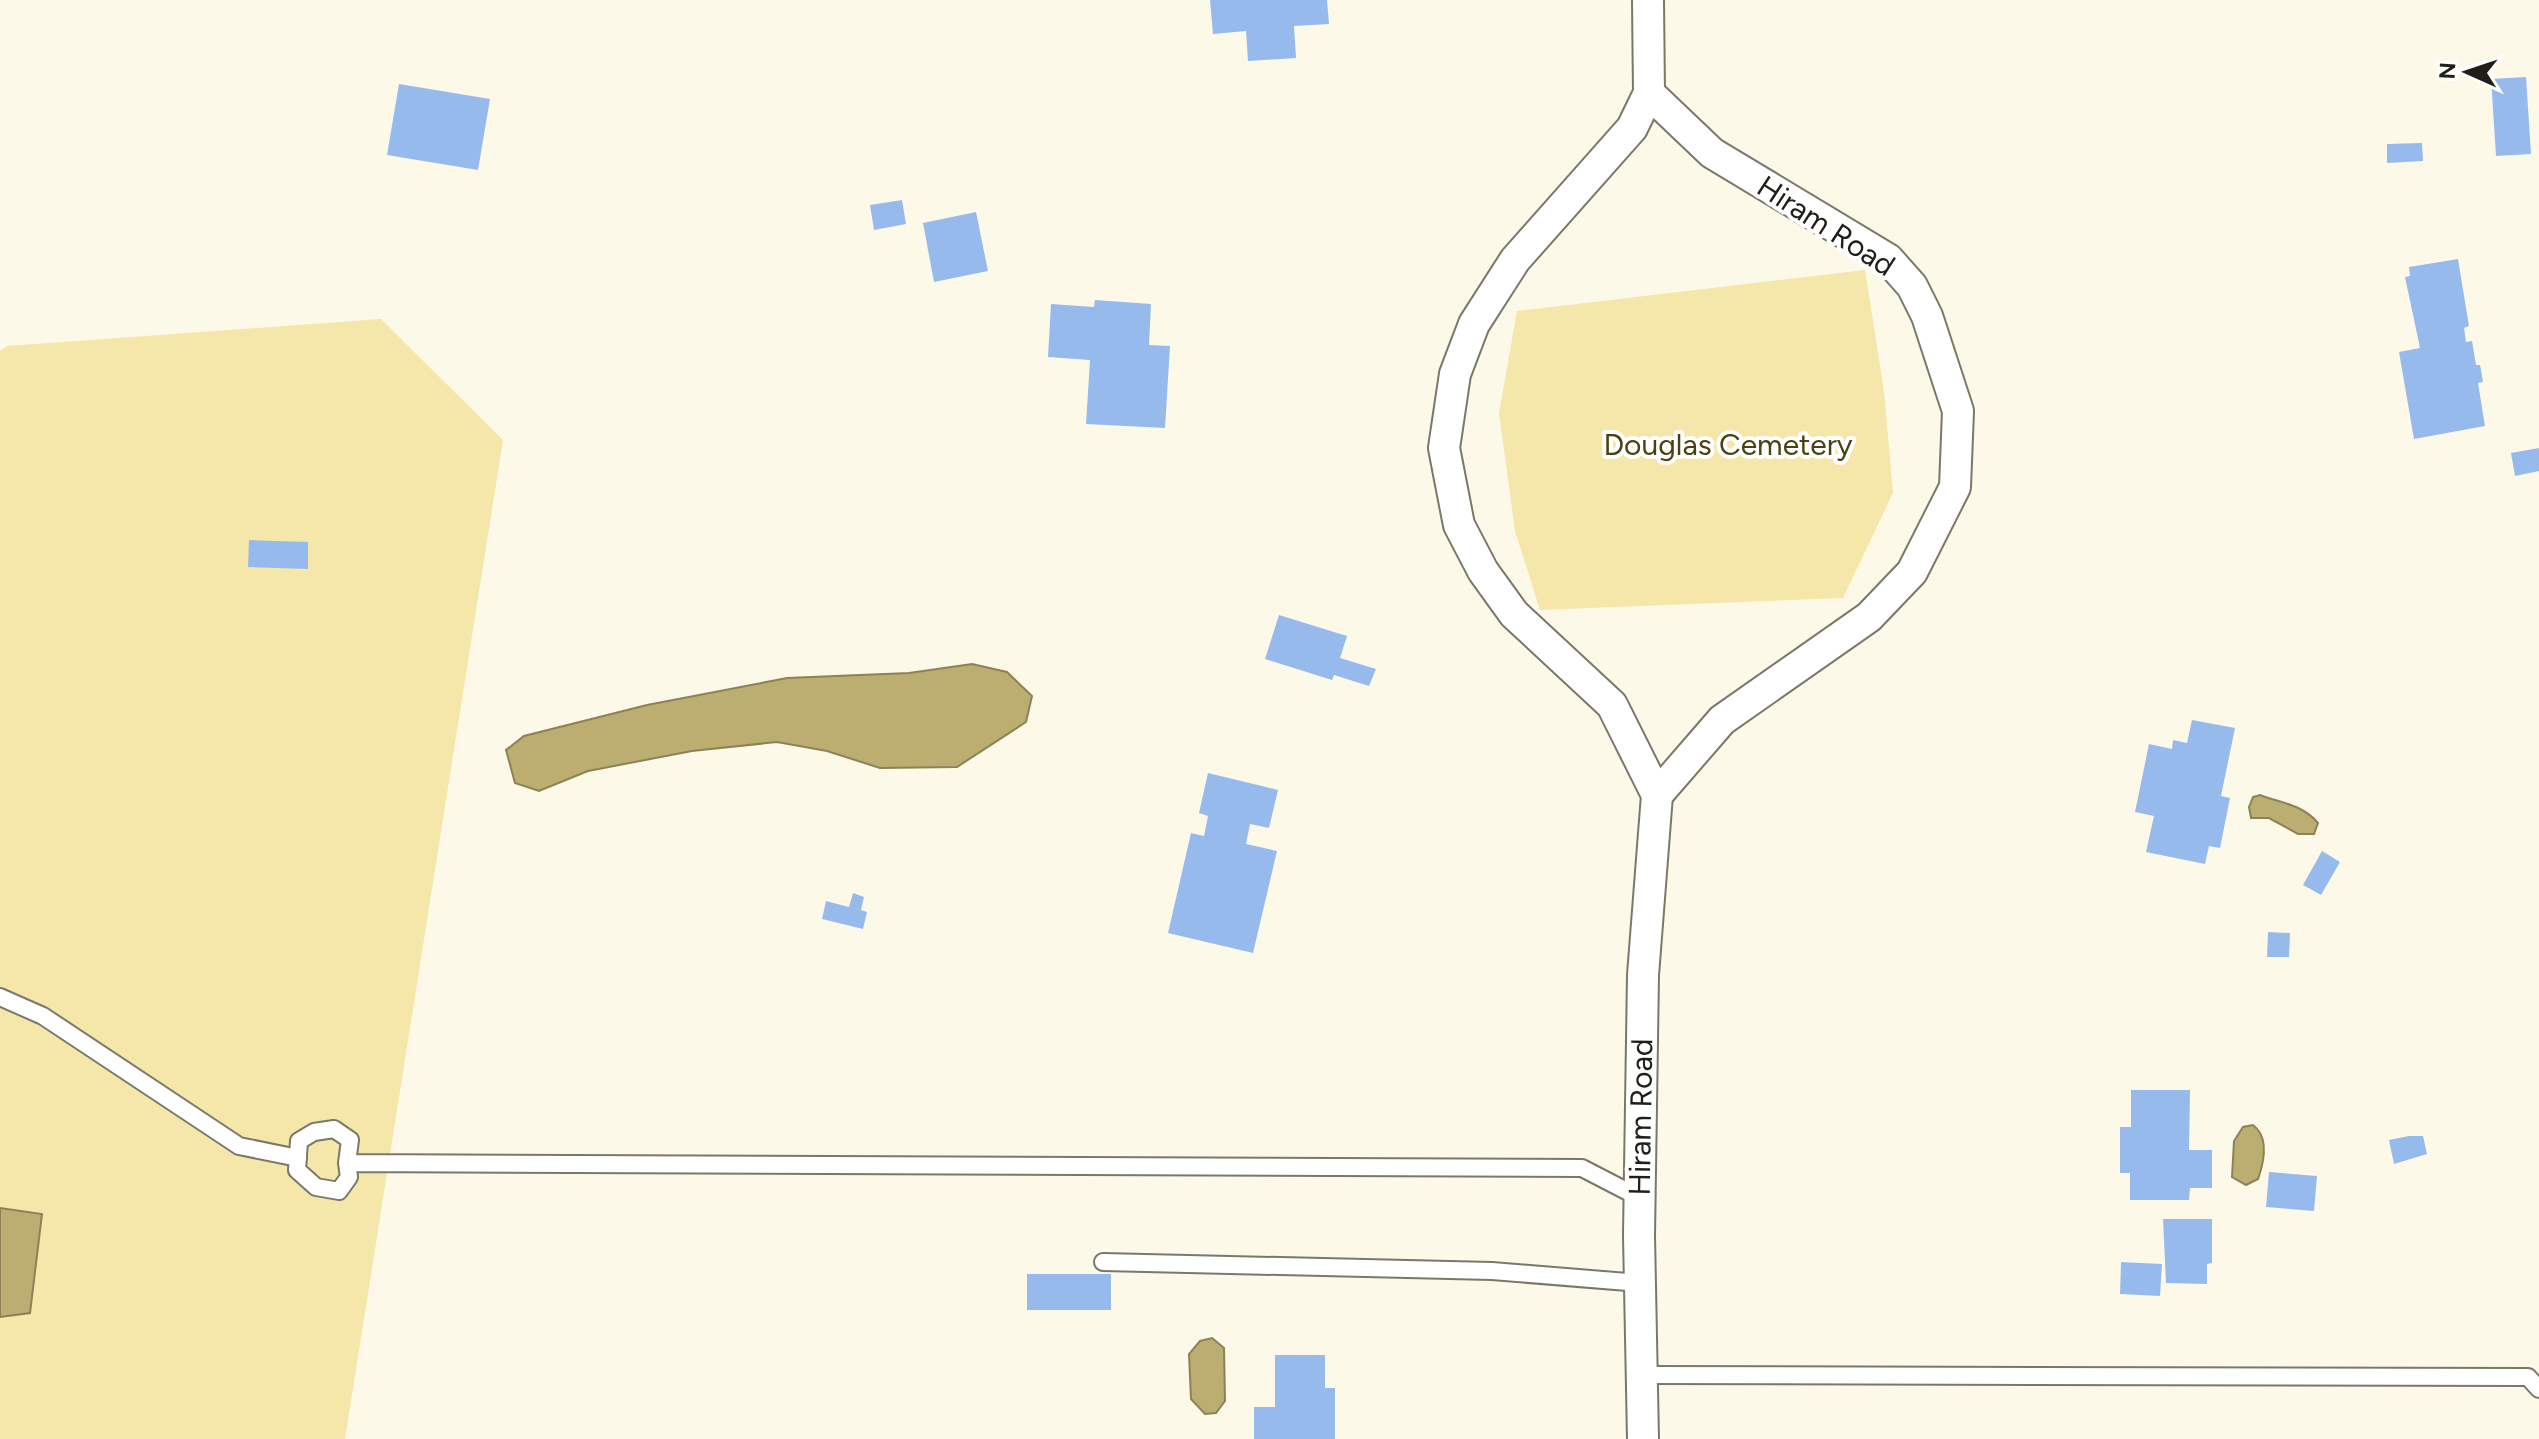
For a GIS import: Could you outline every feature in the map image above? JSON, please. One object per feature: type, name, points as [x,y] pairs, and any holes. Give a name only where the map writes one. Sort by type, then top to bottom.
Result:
[{"type":"street","points":[[1648,0],[1649,93],[1632,128],[1515,260],[1474,324],[1455,374],[1444,448],[1459,525],[1483,571],[1514,614],[1612,705],[1657,795]]},
{"type":"street","name":"Hiram Road","points":[[1643,1439],[1640,1198],[1643,975],[1657,795],[1722,720],[1869,617],[1912,572],[1955,487],[1958,411],[1927,316],[1912,286],[1888,259],[1712,153],[1649,93]]},
{"type":"lane","points":[[0,997],[43,1016],[239,1146],[298,1158]]},
{"type":"lane","points":[[334,1129],[350,1140],[347,1163],[349,1177],[339,1191],[316,1187],[297,1170],[299,1141],[314,1132],[334,1129]]},
{"type":"lane","points":[[347,1163],[1582,1168],[1640,1198]]},
{"type":"lane","points":[[1103,1262],[1492,1271],[1640,1283]]},
{"type":"lane","points":[[1642,1375],[2535,1381]]},
{"type":"green space","name":"Douglas Cemetery","points":[[1865,270],[1884,391],[1893,493],[1843,598],[1540,610],[1515,531],[1499,413],[1517,311]]},
{"type":"green space","points":[[381,319],[503,440],[345,1439],[0,1439],[0,351],[7,346]]},
{"type":"shaded area","points":[[972,664],[1007,672],[1032,696],[1026,722],[957,767],[880,768],[827,751],[777,742],[692,751],[588,771],[539,791],[515,783],[506,750],[524,736],[647,705],[787,678],[909,673]]},
{"type":"shaded area","points":[[2260,795],[2290,805],[2312,817],[2318,823],[2314,834],[2298,834],[2269,818],[2251,818],[2249,807],[2253,797]]},
{"type":"shaded area","points":[[2253,1125],[2261,1136],[2263,1158],[2258,1179],[2246,1185],[2232,1177],[2234,1141],[2243,1127]]},
{"type":"shaded area","points":[[0,1208],[42,1214],[30,1313],[0,1317]]},
{"type":"shaded area","points":[[1212,1338],[1224,1348],[1225,1401],[1216,1413],[1205,1414],[1191,1399],[1189,1354],[1200,1341]]},
{"type":"building","points":[[1210,0],[1327,0],[1329,24],[1294,26],[1296,58],[1248,61],[1246,31],[1213,34]]},
{"type":"building","points":[[2526,77],[2531,154],[2496,156],[2491,79]]},
{"type":"building","points":[[399,84],[490,99],[478,170],[387,155]]},
{"type":"building","points":[[2422,143],[2423,161],[2387,163],[2387,144]]},
{"type":"building","points":[[902,200],[906,224],[874,230],[870,205]]},
{"type":"building","points":[[976,212],[988,271],[934,282],[923,223]]},
{"type":"building","points":[[2458,259],[2469,326],[2464,328],[2466,342],[2472,341],[2476,365],[2480,365],[2483,382],[2478,383],[2485,426],[2414,439],[2399,352],[2420,348],[2405,277],[2410,276],[2409,267]]},
{"type":"building","points":[[1095,300],[1151,304],[1149,345],[1170,346],[1165,428],[1086,424],[1090,360],[1048,357],[1051,304],[1094,307]]},
{"type":"building","points":[[2539,448],[2539,471],[2515,476],[2511,453]]},
{"type":"building","points":[[249,540],[308,542],[308,569],[248,567]]},
{"type":"building","points":[[1279,615],[1347,636],[1340,658],[1376,669],[1369,686],[1334,675],[1332,680],[1265,659]]},
{"type":"building","points":[[2192,720],[2235,728],[2221,796],[2230,798],[2220,848],[2209,846],[2205,864],[2146,852],[2154,816],[2135,812],[2149,744],[2172,749],[2173,740],[2187,743]]},
{"type":"building","points":[[1208,773],[1278,790],[1269,828],[1250,824],[1246,844],[1277,851],[1253,953],[1168,933],[1191,833],[1204,836],[1208,816],[1199,813]]},
{"type":"building","points":[[2322,851],[2340,862],[2321,895],[2303,885]]},
{"type":"building","points":[[853,893],[864,897],[861,910],[867,912],[863,929],[822,919],[826,901],[849,907]]},
{"type":"building","points":[[2268,932],[2290,933],[2289,957],[2267,957]]},
{"type":"building","points":[[2131,1090],[2190,1090],[2189,1150],[2212,1150],[2212,1188],[2190,1188],[2189,1200],[2130,1200],[2130,1173],[2120,1173],[2120,1127],[2131,1127]]},
{"type":"building","points":[[2423,1136],[2427,1154],[2394,1164],[2389,1140]]},
{"type":"building","points":[[2269,1172],[2317,1176],[2314,1211],[2266,1207]]},
{"type":"building","points":[[2163,1219],[2212,1219],[2212,1263],[2207,1264],[2207,1284],[2166,1283]]},
{"type":"building","points":[[2121,1262],[2162,1264],[2160,1296],[2120,1294]]},
{"type":"building","points":[[1027,1274],[1111,1274],[1111,1310],[1027,1310]]},
{"type":"building","points":[[1275,1355],[1325,1355],[1325,1388],[1335,1388],[1335,1439],[1254,1439],[1254,1407],[1275,1407]]}]
